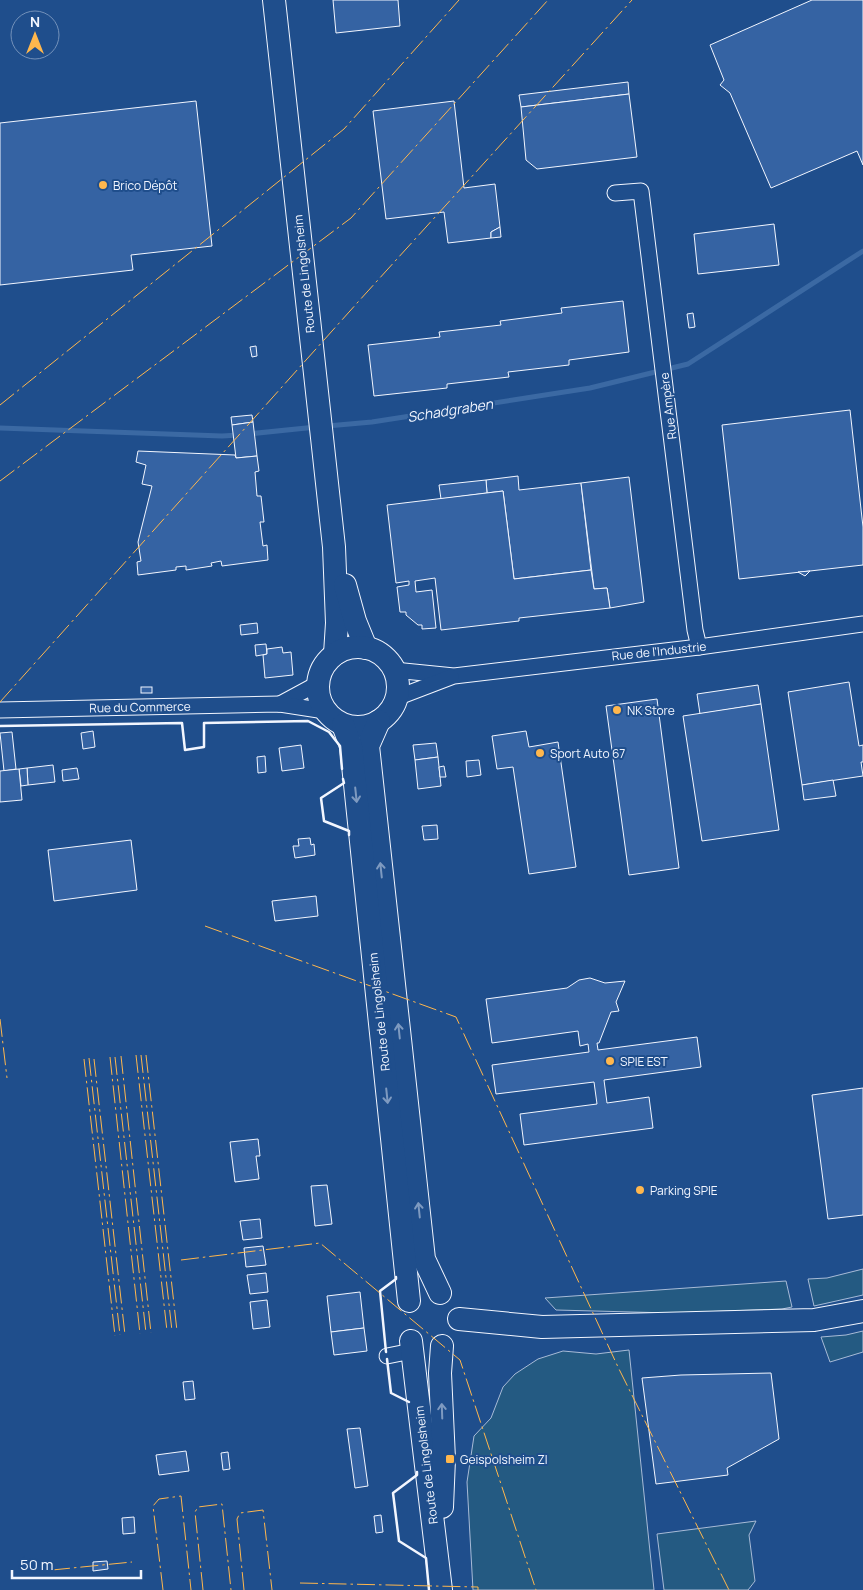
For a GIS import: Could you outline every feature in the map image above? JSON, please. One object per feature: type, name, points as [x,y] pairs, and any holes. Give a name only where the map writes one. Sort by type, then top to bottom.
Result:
[{"type":"main road","name":"Route de Lingolsheim","points":[[274,0],[334,548]]},
{"type":"main road","points":[[334,548],[355,621],[366,648]]},
{"type":"main road","points":[[334,548],[337,623],[335,654]]},
{"type":"main road","points":[[366,648],[377,652],[387,660],[394,670],[397,679],[396,698],[386,715],[379,722],[368,726],[355,727],[344,725],[333,719],[325,711],[318,694],[320,672],[326,662],[344,649],[366,648]]},
{"type":"main road","name":"Route de Lingolsheim","points":[[379,722],[368,746],[369,756],[424,1259],[440,1293]]},
{"type":"main road","name":"Route de Lingolsheim","points":[[344,725],[351,746],[409,1301]]},
{"type":"main road","points":[[423,1292],[440,1293],[454,1303],[458,1311],[458,1328],[455,1335],[450,1342],[442,1346],[426,1348],[412,1346],[406,1334],[402,1317],[404,1309],[415,1295],[423,1292]]},
{"type":"main road","points":[[459,1319],[542,1328],[805,1320],[863,1311]]},
{"type":"main road","name":"Route de Lingolsheim","points":[[412,1346],[441,1590]]},
{"type":"main road","name":"Route de Lingolsheim","points":[[442,1346],[440,1373],[444,1460],[442,1528],[448,1590]]},
{"type":"street","name":"Rue Ampère","points":[[615,193],[641,190],[695,630],[699,647]]},
{"type":"street","name":"Rue de l'Industrie","points":[[394,670],[454,676],[699,647],[863,624]]},
{"type":"street","name":"Rue de l'Industrie","points":[[396,698],[454,676]]},
{"type":"street","name":"Rue du Commerce","points":[[280,704],[318,684]]},
{"type":"street","name":"Rue du Commerce","points":[[0,710],[280,704],[325,711]]},
{"type":"street","points":[[387,1356],[412,1346]]},
{"type":"shaded area","points":[[863,1269],[863,1295],[814,1306],[808,1279],[827,1278]]},
{"type":"shaded area","points":[[786,1281],[792,1307],[782,1309],[671,1313],[556,1310],[545,1298]]},
{"type":"shaded area","points":[[863,1331],[863,1352],[830,1362],[821,1337],[846,1335]]},
{"type":"shaded area","points":[[629,1350],[654,1590],[473,1590],[467,1482],[474,1436],[491,1418],[503,1387],[515,1374],[538,1359],[563,1351],[596,1354]]},
{"type":"shaded area","points":[[756,1521],[749,1535],[755,1581],[748,1590],[664,1590],[657,1534]]},
{"type":"building","points":[[333,0],[398,0],[400,26],[336,33]]},
{"type":"building","points":[[812,0],[863,0],[863,165],[857,151],[771,188],[730,93],[720,85],[724,80],[710,45]]},
{"type":"building","points":[[628,82],[629,94],[521,107],[519,95]]},
{"type":"building","points":[[629,94],[637,157],[537,169],[526,160],[521,107]]},
{"type":"building","name":"Brico Dépôt","points":[[196,101],[212,246],[131,255],[133,270],[0,285],[0,123]]},
{"type":"building","points":[[454,101],[464,188],[495,184],[500,227],[491,232],[491,238],[448,243],[444,212],[386,219],[373,111]]},
{"type":"building","points":[[774,224],[779,265],[698,274],[694,234]]},
{"type":"building","points":[[500,227],[501,237],[491,238],[491,232]]},
{"type":"building","points":[[623,301],[629,352],[569,360],[569,365],[508,372],[509,377],[447,384],[447,388],[374,396],[368,345],[440,337],[439,332],[501,325],[500,321],[562,313],[561,308]]},
{"type":"building","points":[[693,313],[695,327],[689,328],[687,314]]},
{"type":"building","points":[[256,346],[257,356],[252,357],[250,347]]},
{"type":"building","points":[[850,410],[863,527],[863,565],[739,579],[722,425]]},
{"type":"building","points":[[252,415],[253,422],[232,425],[231,417]]},
{"type":"building","points":[[253,422],[257,456],[236,458],[232,425]]},
{"type":"building","points":[[138,451],[235,455],[236,458],[257,456],[259,471],[255,472],[257,496],[261,496],[264,522],[260,522],[263,546],[267,545],[268,560],[222,566],[221,561],[211,563],[212,566],[186,570],[186,566],[176,567],[176,570],[138,575],[137,562],[141,561],[138,542],[152,486],[142,484],[146,465],[136,462]]},
{"type":"building","points":[[518,476],[519,490],[581,483],[591,570],[514,579],[503,491],[487,493],[486,480]]},
{"type":"building","points":[[629,477],[644,602],[610,608],[607,588],[594,589],[581,483]]},
{"type":"building","points":[[486,480],[487,493],[441,499],[439,485]]},
{"type":"building","points":[[503,491],[514,579],[591,570],[594,589],[607,588],[610,608],[519,618],[519,621],[441,630],[435,578],[415,581],[416,592],[432,590],[436,628],[422,629],[422,625],[418,625],[406,615],[406,612],[400,612],[397,587],[409,585],[409,581],[396,583],[387,505]]},
{"type":"building","points":[[810,571],[805,576],[798,572]]},
{"type":"building","points":[[257,623],[258,633],[241,635],[240,625]]},
{"type":"building","points":[[266,644],[267,654],[256,656],[255,645]]},
{"type":"building","points":[[282,647],[283,653],[291,652],[293,675],[265,678],[263,655],[267,654],[267,649]]},
{"type":"building","points":[[849,682],[859,746],[863,745],[863,762],[861,762],[863,776],[802,785],[788,692]]},
{"type":"building","points":[[758,685],[761,704],[700,714],[697,694]]},
{"type":"building","points":[[141,687],[152,687],[152,693],[141,693]]},
{"type":"building","points":[[657,699],[679,868],[629,875],[606,706]]},
{"type":"building","points":[[761,704],[779,830],[702,841],[683,716]]},
{"type":"building","points":[[93,731],[95,747],[83,749],[81,733]]},
{"type":"building","points":[[526,731],[529,747],[558,742],[576,867],[529,874],[513,767],[497,769],[492,736]]},
{"type":"building","points":[[12,732],[16,769],[4,771],[0,733]]},
{"type":"building","points":[[436,743],[438,757],[415,760],[413,745]]},
{"type":"building","points":[[301,745],[304,768],[282,771],[279,748]]},
{"type":"building","points":[[265,756],[266,772],[258,773],[257,757]]},
{"type":"building","points":[[438,757],[441,786],[418,789],[415,760]]},
{"type":"building","points":[[479,760],[481,775],[467,777],[466,761]]},
{"type":"building","points":[[53,765],[55,782],[28,785],[27,768]]},
{"type":"building","points":[[444,766],[446,777],[440,777],[439,767]]},
{"type":"building","points":[[27,768],[28,785],[21,786],[19,769]]},
{"type":"building","points":[[77,768],[79,779],[63,781],[62,770]]},
{"type":"building","points":[[19,769],[22,800],[0,802],[0,771]]},
{"type":"building","points":[[833,780],[836,796],[804,800],[802,785]]},
{"type":"building","points":[[437,825],[438,839],[424,840],[422,826]]},
{"type":"building","points":[[310,838],[311,845],[314,844],[315,855],[295,858],[293,846],[299,846],[298,839]]},
{"type":"building","points":[[131,840],[137,890],[54,901],[48,850]]},
{"type":"building","points":[[316,896],[318,916],[275,921],[272,901]]},
{"type":"building","name":"SPIE EST","points":[[590,978],[605,983],[625,981],[616,1002],[619,1011],[611,1012],[599,1043],[597,1043],[598,1050],[697,1037],[701,1067],[604,1080],[607,1103],[649,1097],[653,1128],[524,1145],[520,1114],[597,1104],[594,1082],[496,1094],[492,1065],[589,1052],[588,1044],[580,1046],[578,1031],[492,1043],[486,999],[567,988],[579,980]]},
{"type":"building","points":[[863,1088],[863,1215],[828,1219],[812,1095]]},
{"type":"building","points":[[258,1139],[260,1156],[256,1156],[259,1179],[235,1182],[230,1142]]},
{"type":"building","points":[[327,1185],[332,1224],[315,1226],[311,1186]]},
{"type":"building","points":[[260,1219],[262,1238],[243,1240],[240,1221]]},
{"type":"building","points":[[263,1246],[266,1265],[246,1267],[244,1248]]},
{"type":"building","points":[[266,1273],[268,1292],[250,1294],[247,1275]]},
{"type":"building","points":[[360,1292],[364,1328],[331,1332],[327,1296]]},
{"type":"building","points":[[267,1300],[270,1327],[253,1329],[250,1302]]},
{"type":"building","points":[[364,1328],[367,1351],[334,1355],[331,1332]]},
{"type":"building","points":[[771,1373],[779,1439],[727,1468],[728,1475],[656,1484],[642,1378]]},
{"type":"building","points":[[193,1381],[195,1399],[185,1400],[183,1382]]},
{"type":"building","points":[[360,1428],[368,1486],[355,1488],[347,1429]]},
{"type":"building","points":[[186,1451],[189,1471],[159,1475],[156,1455]]},
{"type":"building","points":[[228,1452],[230,1469],[223,1470],[221,1453]]},
{"type":"building","points":[[381,1515],[383,1532],[376,1533],[374,1516]]},
{"type":"building","points":[[134,1517],[135,1533],[123,1534],[122,1518]]},
{"type":"building","points":[[107,1561],[108,1569],[93,1571],[93,1562]]},
{"type":"waterway","name":"Schadgraben","points":[[327,426],[372,422],[590,388],[688,364],[863,251]]},
{"type":"waterway","name":"Schadgraben","points":[[248,434],[316,427]]},
{"type":"waterway","name":"Schadgraben","points":[[0,428],[239,435]]},
{"type":"wall","points":[[0,726],[182,723],[185,750],[204,747],[204,723],[308,721],[329,732],[340,746],[342,769]]},
{"type":"wall","points":[[343,779],[344,783],[321,798],[324,821],[349,831],[349,835]]},
{"type":"wall","points":[[386,1352],[380,1291],[396,1279],[396,1277]]},
{"type":"wall","points":[[387,1359],[391,1393],[409,1402]]},
{"type":"wall","points":[[417,1472],[417,1475],[393,1493],[399,1541],[426,1558],[429,1590]]},
{"type":"power","points":[[0,405],[344,129],[459,0]]},
{"type":"power","points":[[0,481],[351,218],[548,0]]},
{"type":"power","points":[[0,702],[358,302],[632,0]]},
{"type":"power","points":[[205,926],[456,1017],[618,1367],[729,1590]]},
{"type":"power","points":[[0,1019],[7,1078]]},
{"type":"power","points":[[136,1055],[167,1331]]},
{"type":"power","points":[[141,1055],[172,1331]]},
{"type":"power","points":[[146,1055],[177,1331]]},
{"type":"power","points":[[121,1056],[151,1333]]},
{"type":"power","points":[[110,1057],[140,1334]]},
{"type":"power","points":[[115,1057],[146,1333]]},
{"type":"power","points":[[89,1058],[120,1335]]},
{"type":"power","points":[[84,1059],[115,1336]]},
{"type":"power","points":[[94,1059],[125,1335]]},
{"type":"power","points":[[181,1260],[320,1243],[460,1360],[536,1590]]},
{"type":"power","points":[[163,1590],[153,1506],[159,1499],[181,1496],[191,1590]]},
{"type":"power","points":[[203,1590],[195,1512],[198,1507],[222,1504],[231,1590]]},
{"type":"power","points":[[244,1590],[237,1519],[240,1513],[263,1510],[272,1590]]},
{"type":"power","points":[[52,1570],[132,1562]]},
{"type":"power","points":[[300,1583],[478,1587],[478,1590]]},
{"type":"place","name":"Brico Dépôt","points":[[103,185]]},
{"type":"place","name":"NK Store","points":[[617,710]]},
{"type":"place","name":"Sport Auto 67","points":[[540,753]]},
{"type":"place","name":"SPIE EST","points":[[610,1061]]},
{"type":"place","name":"Parking SPIE","points":[[640,1190]]},
{"type":"place","name":"Geispolsheim ZI","points":[[450,1459]]}]
